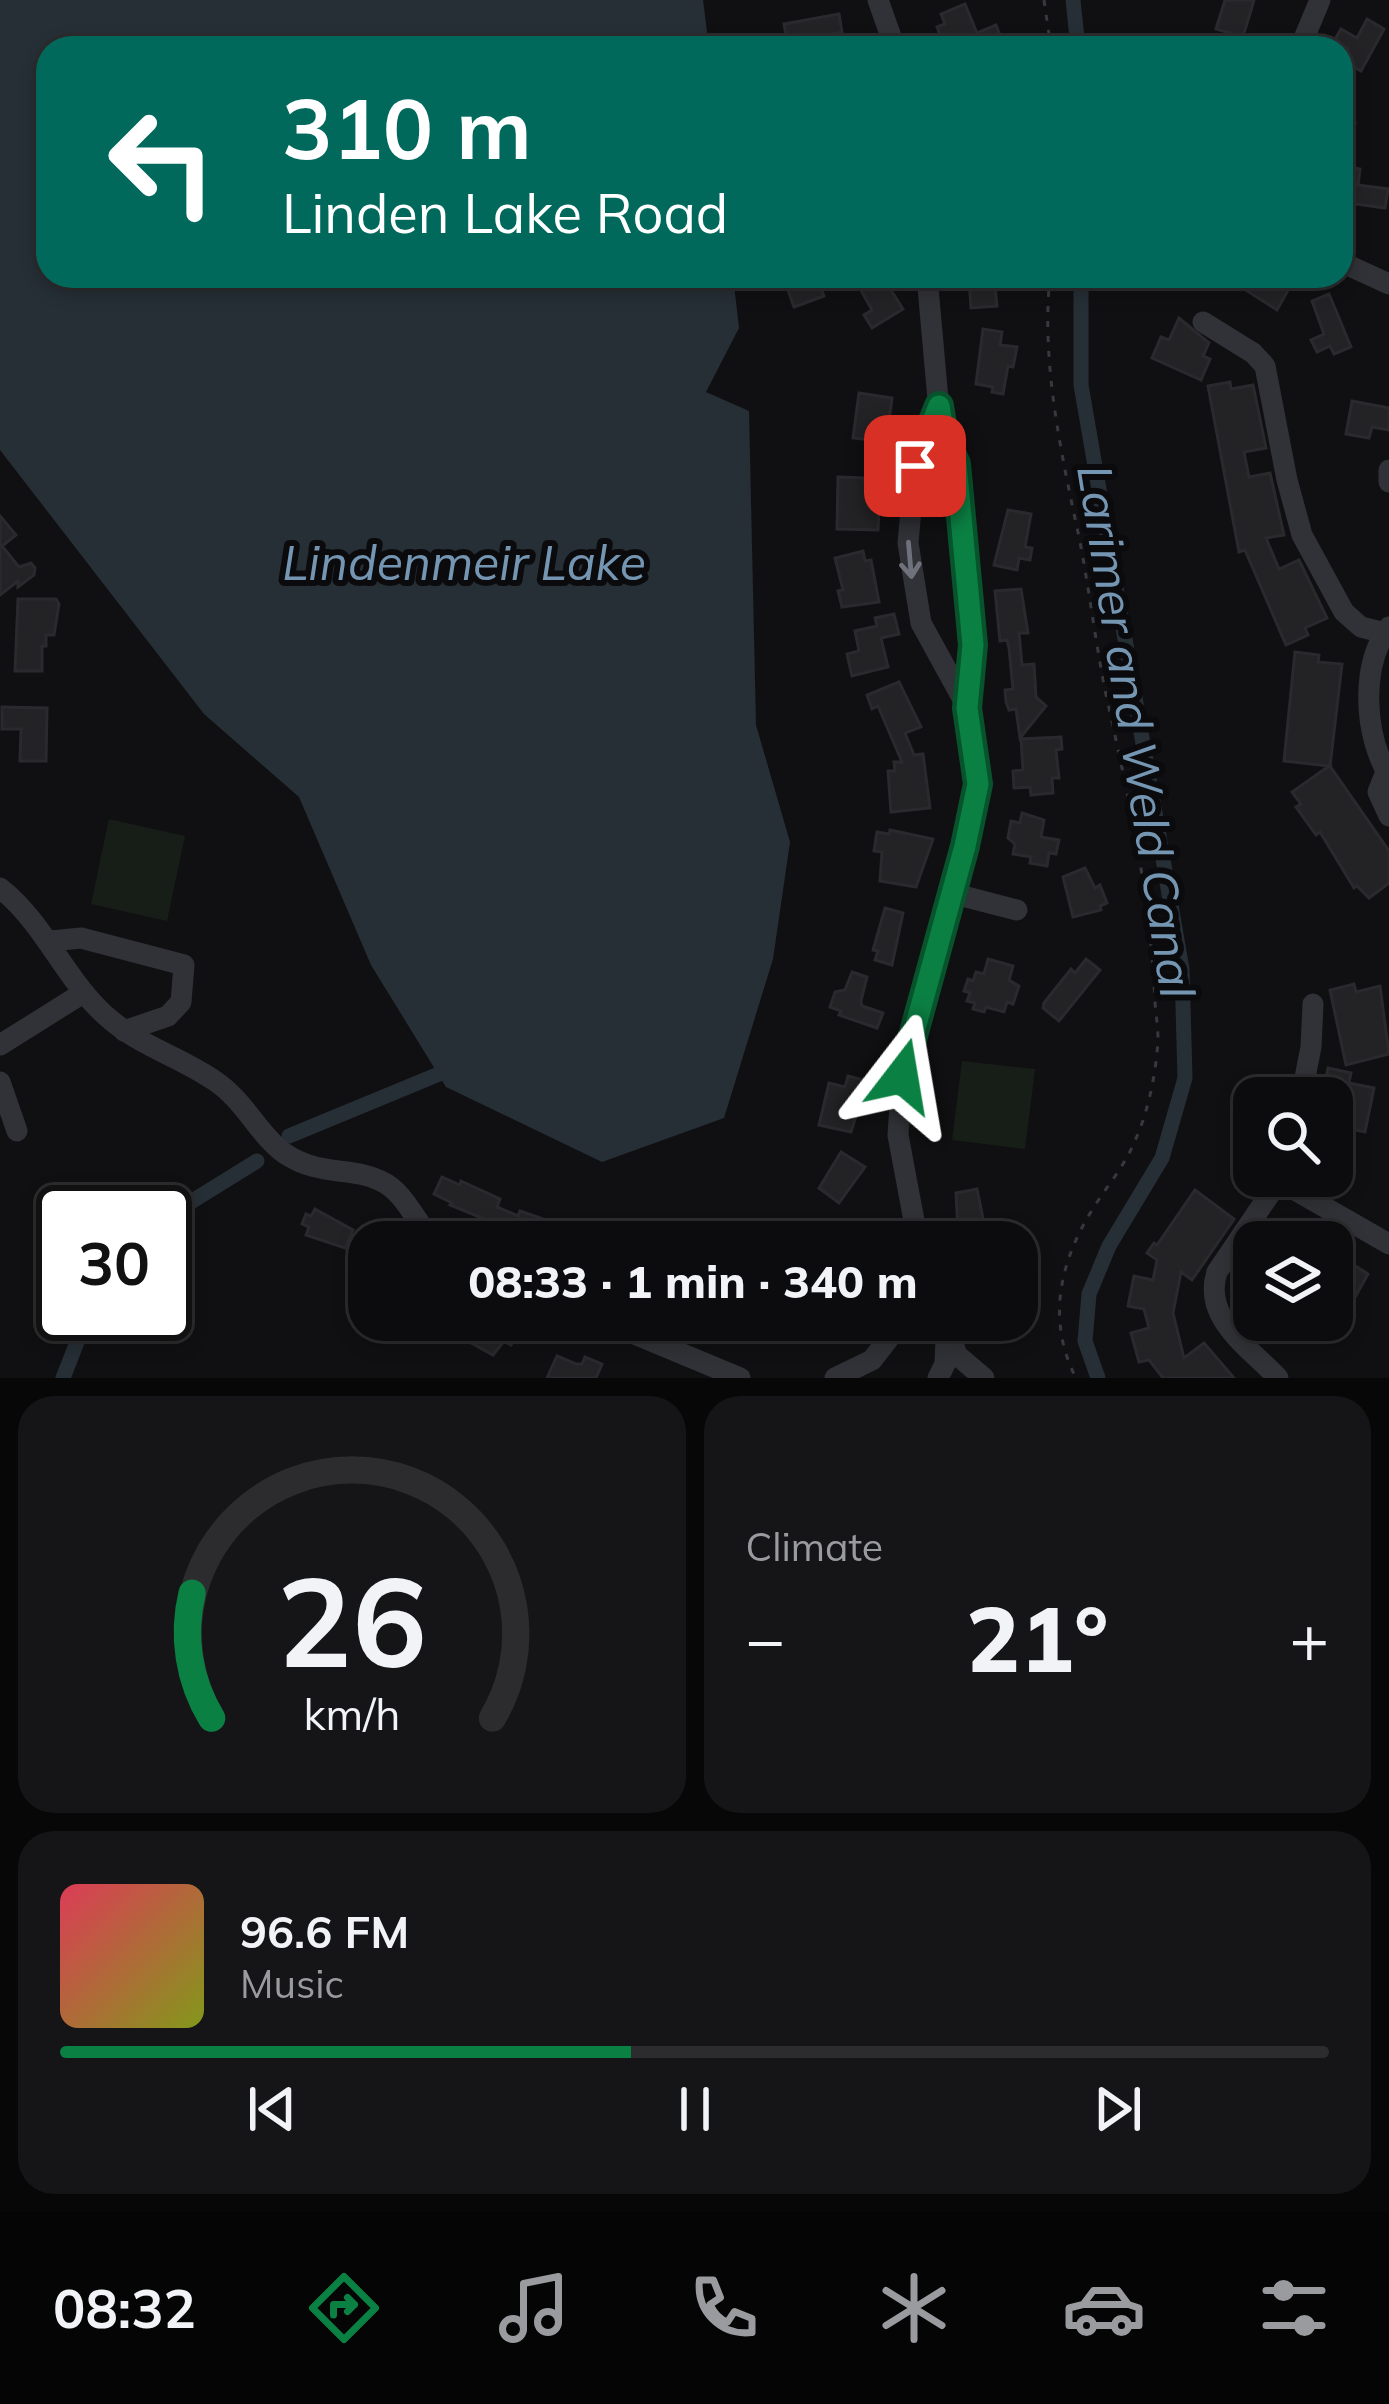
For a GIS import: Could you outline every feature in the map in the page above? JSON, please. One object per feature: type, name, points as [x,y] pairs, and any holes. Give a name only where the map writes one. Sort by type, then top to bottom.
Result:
[{"type":"street","points":[[878,0],[891,36]]},
{"type":"street","points":[[1305,36],[1320,0]]},
{"type":"street","points":[[1353,268],[1389,284]]},
{"type":"street","points":[[914,1221],[898,1135],[902,1076],[978,784],[967,708],[973,645],[956,464],[944,437],[927,288]]},
{"type":"street","points":[[1203,322],[1253,353],[1265,367],[1302,535],[1344,612],[1360,628],[1387,630],[1368,673],[1373,718],[1388,774],[1378,792],[1389,816]]},
{"type":"street","points":[[939,406],[915,466],[908,543],[922,623],[967,708]]},
{"type":"street","points":[[1389,470],[1389,482]]},
{"type":"street","points":[[0,888],[51,940],[82,993],[124,1030],[217,1082],[243,1104],[282,1152],[332,1174],[382,1181],[400,1195],[416,1221]]},
{"type":"street","points":[[951,893],[1017,910]]},
{"type":"street","points":[[51,940],[82,938],[184,964],[181,1002],[168,1016],[124,1030]]},
{"type":"street","points":[[0,1045],[82,993]]},
{"type":"street","points":[[1305,1077],[1313,1004]]},
{"type":"street","points":[[0,1082],[16,1131]]},
{"type":"street","points":[[1269,1197],[1217,1272],[1211,1290],[1222,1319],[1279,1378]]},
{"type":"street","points":[[1311,1197],[1389,1244]]},
{"type":"street","points":[[652,1341],[740,1378]]},
{"type":"street","points":[[836,1378],[872,1360],[887,1341]]},
{"type":"street","points":[[938,1378],[945,1364],[946,1341]]},
{"type":"street","points":[[952,1341],[957,1355],[984,1378]]},
{"type":"path","points":[[1044,0],[1049,36]]},
{"type":"path","points":[[1049,288],[1048,322],[1063,454],[1104,684],[1126,774],[1152,941],[1158,1034],[1150,1091],[1135,1142],[1093,1208],[1065,1270],[1058,1324],[1065,1358],[1076,1378]]},
{"type":"shaded area","points":[[109,819],[185,836],[167,921],[91,904]]},
{"type":"shaded area","points":[[962,1061],[1035,1069],[1025,1149],[952,1140]]},
{"type":"water","name":"Lindenmeir Lake","points":[[0,0],[703,0],[708,36],[36,36],[36,288],[734,288],[739,328],[706,392],[749,411],[756,725],[790,842],[773,959],[724,1118],[602,1162],[446,1087],[371,965],[299,797],[204,714],[0,450]]},
{"type":"building","points":[[1225,0],[1254,0],[1243,36],[1216,29]]},
{"type":"building","points":[[965,4],[977,33],[996,25],[1000,36],[940,36],[937,27],[945,24],[941,14]]},
{"type":"building","points":[[839,14],[842,32],[786,35],[784,24]]},
{"type":"building","points":[[1367,19],[1384,29],[1361,71],[1353,67],[1353,36],[1337,36],[1341,29],[1357,38]]},
{"type":"building","points":[[1353,168],[1360,169],[1358,185],[1388,189],[1385,208],[1353,204]]},
{"type":"building","points":[[787,288],[821,288],[824,296],[794,307]]},
{"type":"building","points":[[860,288],[890,288],[903,309],[872,328],[864,315],[872,310]]},
{"type":"building","points":[[970,288],[995,288],[997,306],[971,308]]},
{"type":"building","points":[[1243,288],[1289,288],[1277,310]]},
{"type":"building","points":[[1329,294],[1351,347],[1334,354],[1330,346],[1317,352],[1311,340],[1324,334],[1312,301]]},
{"type":"building","points":[[1179,318],[1209,343],[1203,356],[1210,359],[1201,380],[1152,358],[1161,337],[1169,340]]},
{"type":"building","points":[[983,329],[1002,332],[1000,345],[1017,347],[1003,394],[976,384]]},
{"type":"building","points":[[1230,382],[1231,389],[1253,385],[1266,448],[1244,452],[1249,477],[1270,473],[1284,535],[1266,538],[1279,569],[1299,560],[1327,618],[1305,628],[1308,635],[1286,645],[1245,550],[1239,552],[1208,386]]},
{"type":"building","points":[[859,393],[892,398],[890,458],[871,455],[871,440],[853,438]]},
{"type":"building","points":[[1352,401],[1389,408],[1389,430],[1372,427],[1369,438],[1346,434]]},
{"type":"building","points":[[838,477],[864,478],[869,507],[879,508],[878,530],[837,529]]},
{"type":"building","points":[[1008,510],[1031,514],[1025,547],[1032,548],[1030,560],[1019,558],[1017,570],[994,565]]},
{"type":"building","points":[[0,516],[16,535],[2,546],[19,567],[31,563],[35,568],[34,575],[0,595]]},
{"type":"building","points":[[863,551],[865,561],[871,560],[879,602],[842,607],[835,558]]},
{"type":"building","points":[[1021,589],[1028,633],[1019,633],[1022,665],[1034,664],[1036,697],[1046,706],[1020,738],[1016,709],[1009,710],[1006,702],[1005,690],[1013,689],[1009,648],[1007,640],[1000,641],[995,591]]},
{"type":"building","points":[[18,599],[56,599],[59,604],[54,635],[46,635],[46,646],[42,646],[42,671],[15,671]]},
{"type":"building","points":[[894,614],[899,634],[881,638],[888,667],[852,676],[847,654],[859,651],[855,631],[877,626],[875,618]]},
{"type":"building","points":[[1295,652],[1319,655],[1318,662],[1342,664],[1330,766],[1389,851],[1389,883],[1369,898],[1354,888],[1320,832],[1316,835],[1296,807],[1301,804],[1292,792],[1329,766],[1284,761]]},
{"type":"building","points":[[899,682],[921,727],[905,733],[914,755],[923,754],[930,808],[891,812],[888,771],[895,771],[894,762],[902,762],[878,706],[872,709],[867,695]]},
{"type":"building","points":[[2,707],[47,708],[46,761],[20,761],[21,729],[2,729]]},
{"type":"building","points":[[1061,737],[1062,749],[1056,750],[1059,778],[1052,778],[1053,793],[1031,795],[1030,787],[1014,788],[1013,771],[1023,770],[1021,739]]},
{"type":"building","points":[[1022,813],[1044,820],[1041,837],[1059,840],[1056,854],[1049,853],[1047,866],[1013,854],[1015,844],[1008,838],[1011,821],[1020,823]]},
{"type":"building","points":[[890,830],[933,839],[916,887],[880,881],[882,852],[874,851],[877,832],[889,834]]},
{"type":"building","points":[[1085,868],[1095,888],[1100,885],[1107,903],[1101,910],[1073,917],[1063,877]]},
{"type":"building","points":[[885,908],[903,913],[892,965],[875,960],[878,951],[873,950]]},
{"type":"building","points":[[988,959],[1013,966],[1009,980],[1019,986],[1013,1004],[1007,1002],[1004,1012],[973,1009],[975,1003],[967,1001],[968,979],[973,981],[976,972],[984,974]]},
{"type":"building","points":[[1086,959],[1100,970],[1059,1021],[1043,1008],[1044,1003],[1071,969],[1075,973]]},
{"type":"building","points":[[852,972],[867,977],[861,1001],[862,1006],[883,1013],[877,1028],[839,1015],[841,1011],[830,1007],[835,992],[845,990]]},
{"type":"building","points":[[1354,984],[1356,992],[1380,986],[1389,1054],[1346,1065],[1330,990]]},
{"type":"building","points":[[1328,1068],[1351,1073],[1350,1077],[1326,1077]]},
{"type":"building","points":[[848,1076],[867,1081],[851,1132],[819,1125],[829,1083],[845,1087]]},
{"type":"building","points":[[1353,1084],[1374,1088],[1365,1132],[1353,1129]]},
{"type":"building","points":[[841,1152],[865,1167],[839,1203],[819,1188]]},
{"type":"building","points":[[442,1177],[460,1185],[461,1181],[500,1199],[497,1207],[548,1221],[489,1221],[434,1194]]},
{"type":"building","points":[[977,1189],[984,1221],[958,1221],[956,1193]]},
{"type":"building","points":[[1195,1190],[1234,1219],[1192,1280],[1181,1272],[1173,1313],[1184,1358],[1204,1343],[1234,1378],[1163,1378],[1149,1360],[1139,1362],[1131,1333],[1149,1328],[1144,1309],[1128,1306],[1134,1276],[1153,1280],[1157,1260],[1147,1253]]},
{"type":"building","points":[[315,1209],[348,1227],[345,1248],[306,1235],[309,1227],[302,1224],[306,1214],[311,1216]]},
{"type":"building","points":[[1353,1264],[1368,1274],[1353,1301]]},
{"type":"building","points":[[468,1341],[504,1341],[493,1355]]},
{"type":"building","points":[[557,1356],[576,1364],[582,1364],[585,1357],[602,1364],[596,1378],[547,1378]]},
{"type":"waterway","name":"Larimer and Weld Canal","points":[[1073,0],[1077,36]]},
{"type":"waterway","name":"Larimer and Weld Canal","points":[[1081,288],[1081,385],[1182,969],[1185,1078],[1162,1158],[1109,1246],[1089,1294],[1085,1341],[1098,1378]]},
{"type":"waterway","points":[[289,1136],[439,1074]]},
{"type":"waterway","points":[[192,1201],[257,1161]]},
{"type":"waterway","points":[[63,1378],[77,1341]]},
{"type":"route","points":[[902,1076],[978,784],[967,708],[973,645],[956,464],[944,437],[939,406],[915,466]]}]
